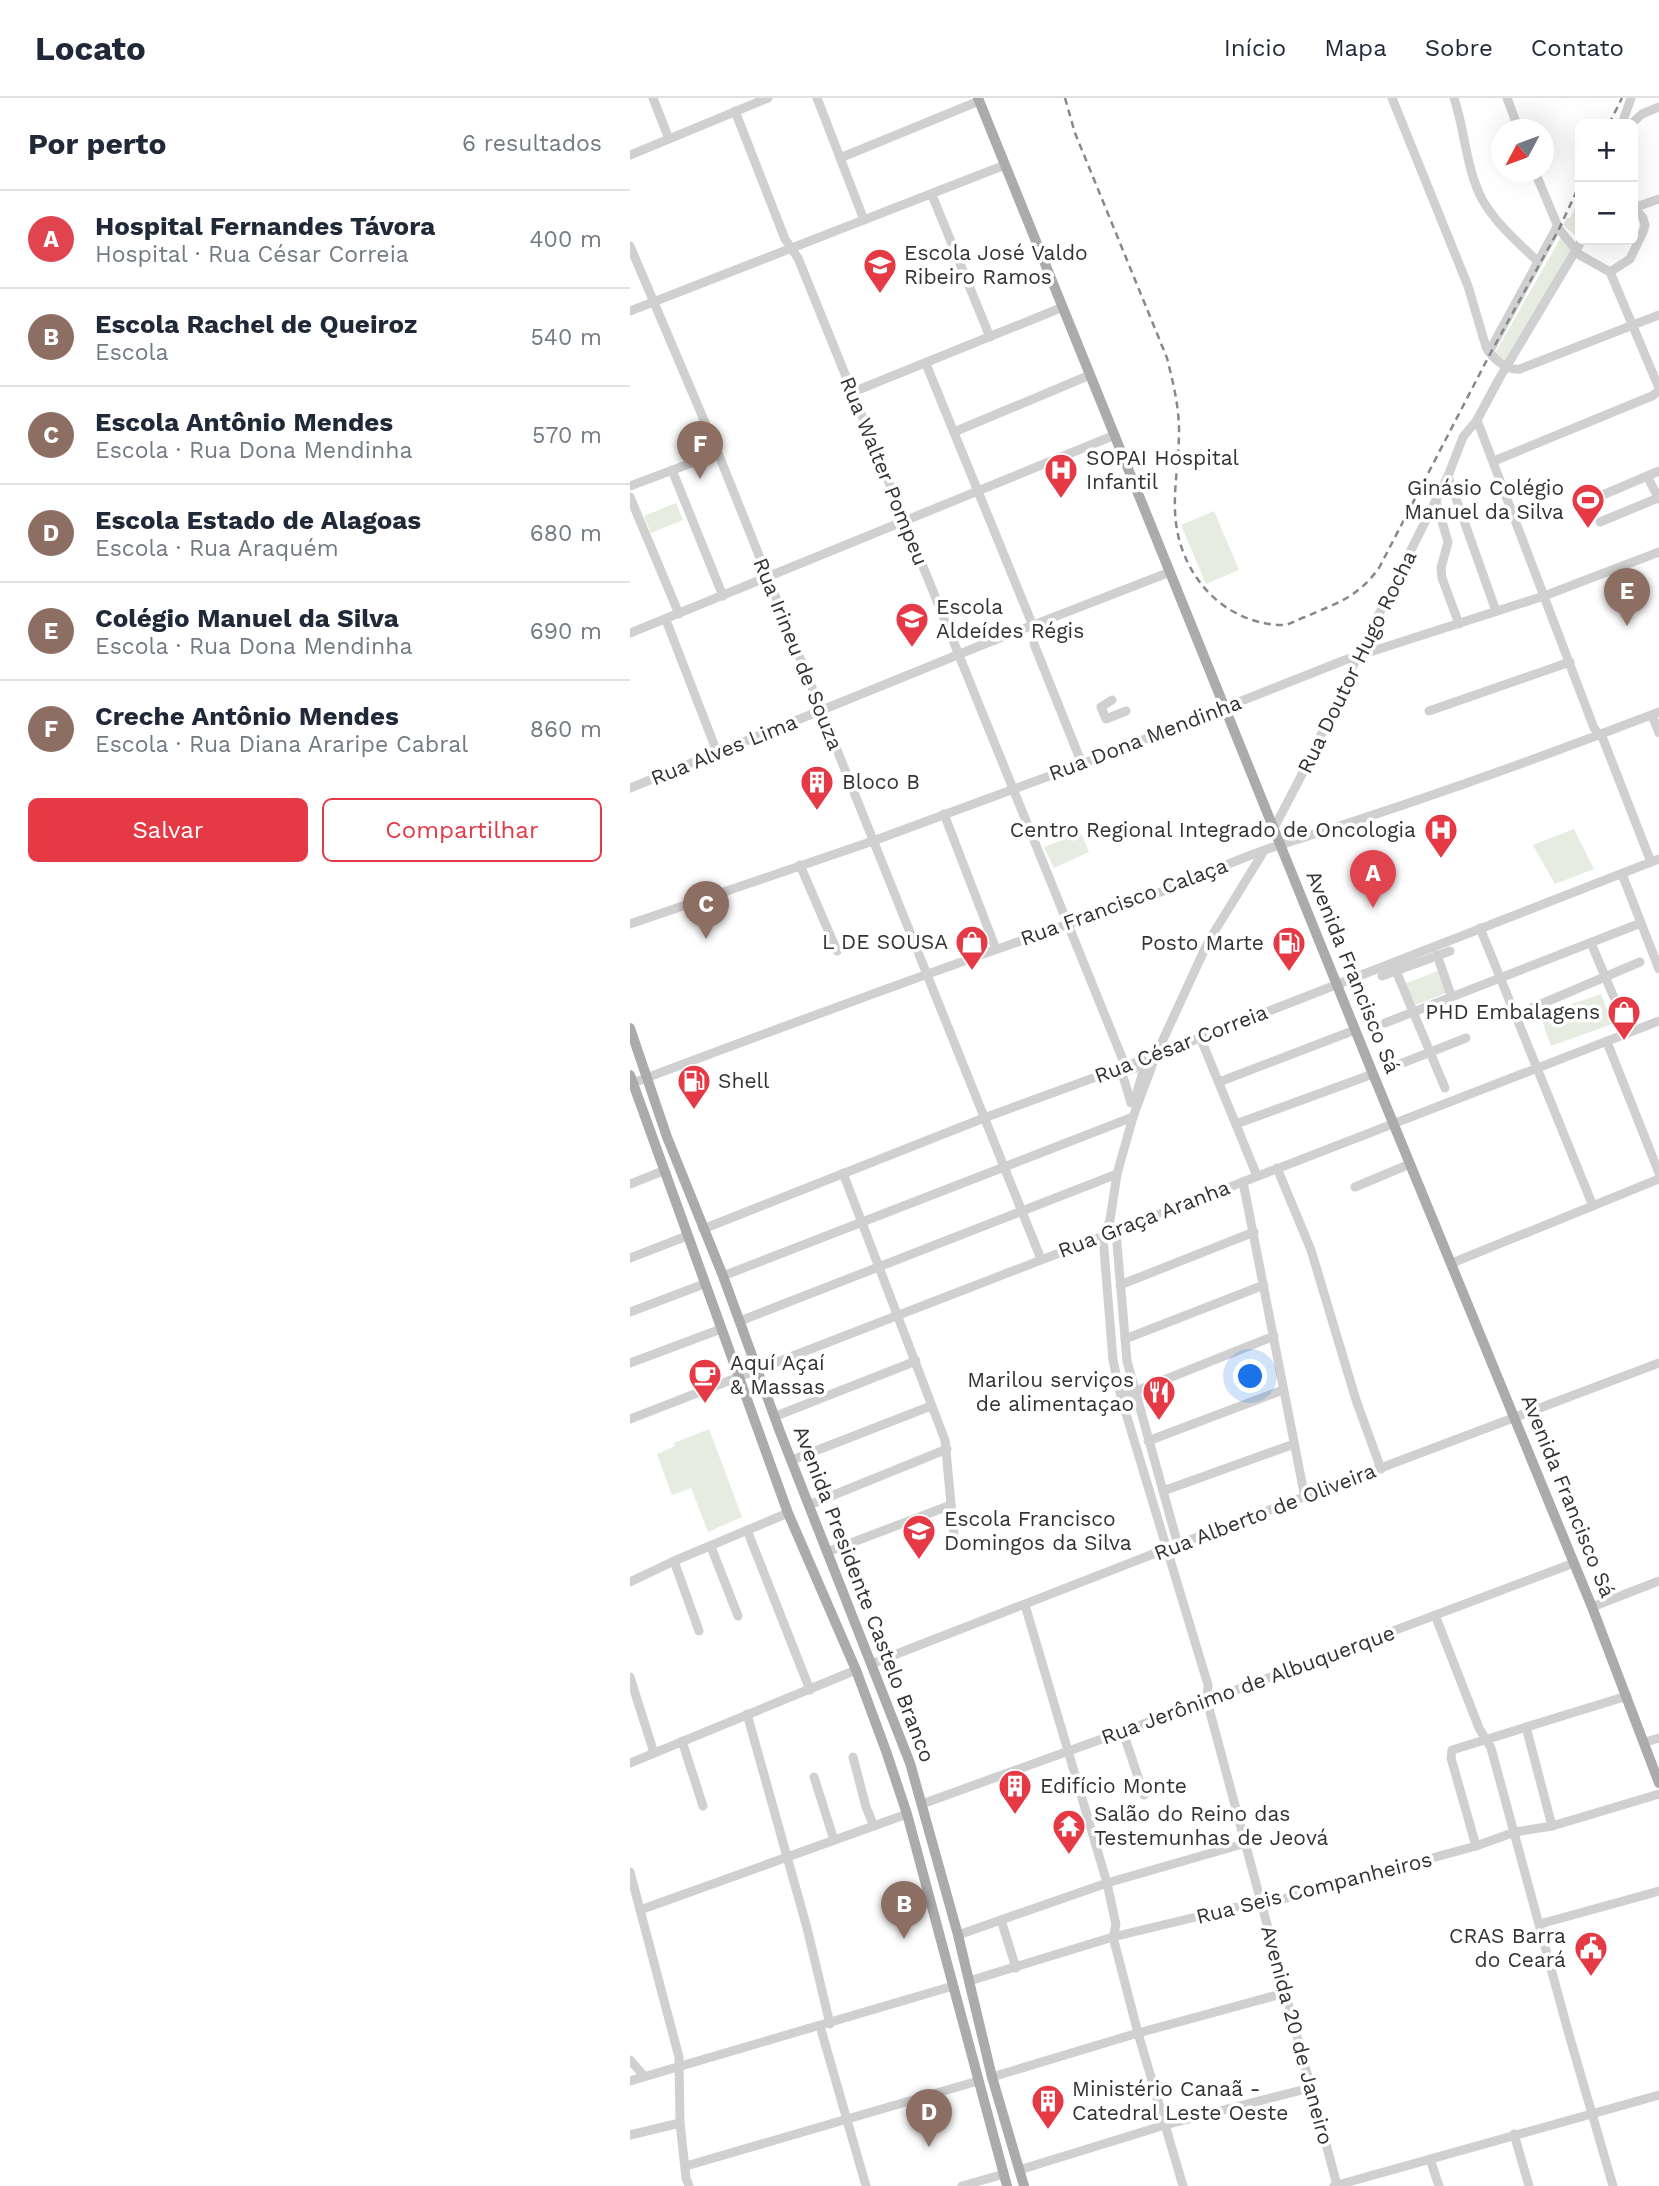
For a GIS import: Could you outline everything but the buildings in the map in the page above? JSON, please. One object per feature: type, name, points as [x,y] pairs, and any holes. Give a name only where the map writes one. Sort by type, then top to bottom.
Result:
[{"type":"main road","name":"Avenida Francisco Sá","points":[[978,99],[1592,1607],[1659,1783]]},
{"type":"main road","name":"Avenida Presidente Castelo Branco","points":[[630,1028],[780,1432],[910,1763],[958,1935],[992,2077],[1024,2186]]},
{"type":"main road","name":"Avenida Presidente Castelo Branco","points":[[631,1081],[788,1513],[856,1671],[907,1814],[1007,2186]]},
{"type":"main road","points":[[761,1438],[780,1432]]},
{"type":"street","points":[[653,98],[669,139]]},
{"type":"street","points":[[630,155],[768,98]]},
{"type":"street","points":[[817,98],[864,220]]},
{"type":"street","points":[[1392,98],[1468,286],[1487,349],[1506,366],[1512,370],[1520,369],[1659,314]]},
{"type":"street","points":[[1454,98],[1476,185],[1483,200],[1493,216],[1537,261]]},
{"type":"street","points":[[1507,98],[1515,119]]},
{"type":"street","points":[[1624,119],[1631,98]]},
{"type":"street","points":[[840,158],[978,99]]},
{"type":"street","points":[[1636,119],[1642,114],[1658,109]]},
{"type":"street","name":"Rua Walter Pompeu","points":[[735,111],[785,239],[798,257],[1125,1065]]},
{"type":"street","points":[[630,311],[1005,165]]},
{"type":"street","points":[[1494,461],[1652,396],[1659,389],[1610,272],[1580,255],[1557,227],[1539,182]]},
{"type":"street","points":[[932,195],[990,337]]},
{"type":"street","points":[[1638,207],[1659,199]]},
{"type":"street","points":[[1638,212],[1645,225],[1638,242]]},
{"type":"street","points":[[1487,349],[1557,227]]},
{"type":"street","name":"Rua Doutor Hugo Rocha","points":[[1274,828],[1436,501],[1464,436],[1477,420],[1506,366],[1580,245]]},
{"type":"street","points":[[1610,272],[1630,259],[1637,245]]},
{"type":"street","name":"Rua Irineu de Souza","points":[[630,246],[718,453],[1041,1259]]},
{"type":"street","points":[[853,392],[1063,307]]},
{"type":"street","points":[[926,364],[1033,626]]},
{"type":"street","points":[[954,432],[1090,375]]},
{"type":"street","points":[[1477,420],[1594,728],[1655,860]]},
{"type":"street","points":[[630,633],[1115,435]]},
{"type":"street","points":[[630,486],[718,453]]},
{"type":"street","points":[[672,470],[723,596]]},
{"type":"street","points":[[1591,500],[1659,471]]},
{"type":"street","points":[[1448,476],[1496,611]]},
{"type":"street","points":[[1600,522],[1659,498],[1647,476]]},
{"type":"street","points":[[630,497],[679,614]]},
{"type":"street","points":[[1436,501],[1448,542],[1441,568],[1442,578],[1459,624]]},
{"type":"street","name":"Rua Dona Mendinha","points":[[630,924],[850,845],[873,841],[1082,764],[1358,657],[1544,596],[1659,552]]},
{"type":"street","name":"Rua Alves Lima","points":[[631,785],[1170,572]]},
{"type":"street","points":[[666,620],[717,752]]},
{"type":"street","points":[[1034,644],[1082,764]]},
{"type":"street","points":[[1429,711],[1570,662]]},
{"type":"street","points":[[1112,701],[1101,707],[1106,719],[1126,711]]},
{"type":"street","points":[[1655,713],[1659,733]]},
{"type":"street","name":"Rua Francisco Calaça","points":[[631,1081],[996,948],[1156,894],[1280,844],[1599,735],[1655,713]]},
{"type":"street","points":[[944,814],[996,948]]},
{"type":"street","name":"Avenida 20 de Janeiro","points":[[1264,851],[1208,942],[1156,1055],[1133,1117],[1117,1174],[1110,1220],[1103,1237],[1113,1360],[1121,1397],[1208,1685],[1207,1701],[1335,2185]]},
{"type":"street","name":"Rua César Correia","points":[[703,1229],[1655,860]]},
{"type":"street","points":[[800,865],[837,951]]},
{"type":"street","points":[[1622,874],[1659,969]]},
{"type":"street","points":[[1385,1023],[1641,923]]},
{"type":"street","points":[[1480,928],[1593,1206]]},
{"type":"street","points":[[1591,943],[1623,1019]]},
{"type":"street","points":[[1382,976],[1450,951]]},
{"type":"street","points":[[1437,956],[1451,995]]},
{"type":"street","points":[[1527,1010],[1640,962]]},
{"type":"street","points":[[1396,971],[1445,1088]]},
{"type":"street","name":"Rua Graça Aranha","points":[[630,1419],[1659,1021]]},
{"type":"street","points":[[1219,1082],[1355,1030]]},
{"type":"street","points":[[1200,1037],[1257,1176]]},
{"type":"street","points":[[1400,1064],[1466,1038]]},
{"type":"street","points":[[1606,1042],[1659,1173]]},
{"type":"street","points":[[1236,1124],[1373,1074]]},
{"type":"street","points":[[723,1276],[1133,1117]]},
{"type":"street","points":[[1355,1187],[1410,1164]]},
{"type":"street","points":[[1277,1168],[1311,1250],[1356,1400],[1381,1469]]},
{"type":"street","points":[[630,1184],[663,1171]]},
{"type":"street","points":[[843,1173],[947,1449],[954,1536]]},
{"type":"street","points":[[740,1321],[1117,1174]]},
{"type":"street","points":[[1452,1263],[1659,1179]]},
{"type":"street","points":[[1243,1182],[1305,1497]]},
{"type":"street","points":[[1110,1220],[1116,1232],[1127,1361],[1178,1545],[1172,1560]]},
{"type":"street","points":[[1120,1285],[1254,1232]]},
{"type":"street","points":[[630,1258],[687,1236]]},
{"type":"street","points":[[630,1312],[704,1284]]},
{"type":"street","points":[[1125,1339],[1264,1285]]},
{"type":"street","points":[[630,1363],[721,1329]]},
{"type":"street","points":[[1121,1397],[1274,1336]]},
{"type":"street","points":[[776,1416],[916,1361]]},
{"type":"street","name":"Rua Alberto de Oliveira","points":[[871,1664],[1514,1416],[1658,1367]]},
{"type":"street","points":[[1148,1441],[1283,1390]]},
{"type":"street","points":[[792,1460],[931,1406]]},
{"type":"street","points":[[1163,1491],[1294,1444]]},
{"type":"street","points":[[809,1504],[947,1449]]},
{"type":"street","points":[[827,1552],[951,1505]]},
{"type":"street","points":[[630,1582],[788,1513]]},
{"type":"street","points":[[747,1530],[757,1562],[810,1690]]},
{"type":"street","points":[[711,1546],[738,1616]]},
{"type":"street","points":[[674,1561],[699,1631]]},
{"type":"street","name":"Rua Jerônimo de Albuquerque","points":[[922,1804],[1207,1701],[1574,1563]]},
{"type":"street","points":[[1592,1607],[1659,1581]]},
{"type":"street","points":[[1025,1605],[1107,1882],[1116,1926],[1113,1937],[1183,2186]]},
{"type":"street","points":[[1435,1615],[1479,1728],[1491,1748],[1613,2186]]},
{"type":"street","points":[[630,1763],[856,1671]]},
{"type":"street","points":[[630,1677],[654,1753]]},
{"type":"street","points":[[1476,1846],[1450,1753],[1456,1747],[1627,1696]]},
{"type":"street","points":[[747,1714],[830,2024]]},
{"type":"street","points":[[1525,1727],[1552,1826]]},
{"type":"street","points":[[1124,1731],[1144,1795]]},
{"type":"street","points":[[1645,1742],[1659,1738]]},
{"type":"street","points":[[682,1741],[703,1806]]},
{"type":"street","points":[[853,1757],[866,1807],[874,1826]]},
{"type":"street","points":[[814,1777],[834,1840]]},
{"type":"street","name":"Rua Seis Companheiros","points":[[969,1982],[1113,1937],[1262,1901],[1275,1901],[1476,1846],[1515,1832],[1552,1826],[1659,1794]]},
{"type":"street","points":[[640,1910],[907,1814]]},
{"type":"street","points":[[958,1935],[1107,1882],[1246,1843]]},
{"type":"street","points":[[630,1872],[679,2057],[680,2123],[686,2183]]},
{"type":"street","points":[[1540,1924],[1659,1891]]},
{"type":"street","points":[[1001,1920],[1016,1968]]},
{"type":"street","points":[[630,2081],[953,1986]]},
{"type":"street","points":[[992,2077],[1285,1993]]},
{"type":"street","points":[[820,2026],[866,2186]]},
{"type":"street","points":[[630,2060],[645,2076]]},
{"type":"street","points":[[686,2166],[978,2081]]},
{"type":"street","points":[[1019,2170],[1165,2125],[1310,2088]]},
{"type":"street","points":[[1335,2185],[1353,2183],[1514,2134],[1659,2095]]},
{"type":"street","points":[[630,2135],[680,2123]]},
{"type":"street","points":[[1514,2134],[1529,2186]]},
{"type":"street","points":[[1430,2159],[1439,2186]]},
{"type":"street","points":[[962,2186],[1004,2174]]},
{"type":"shaded area","points":[[1575,208],[1575,235],[1563,225],[1567,218],[1570,218]]},
{"type":"shaded area","points":[[1561,237],[1572,249],[1506,361],[1495,353]]},
{"type":"shaded area","points":[[676,503],[683,520],[651,533],[644,516]]},
{"type":"shaded area","points":[[1214,511],[1239,570],[1206,584],[1181,525]]},
{"type":"shaded area","points":[[1574,829],[1594,869],[1555,884],[1533,845]]},
{"type":"shaded area","points":[[1081,833],[1089,852],[1054,868],[1044,847]]},
{"type":"shaded area","points":[[1440,970],[1449,992],[1413,1006],[1404,984]]},
{"type":"shaded area","points":[[1601,994],[1612,1024],[1551,1046],[1540,1015]]},
{"type":"shaded area","points":[[709,1429],[742,1517],[708,1532],[691,1488],[672,1495],[657,1454],[675,1446],[674,1443]]},
{"type":"railway","points":[[1065,98],[1075,133],[1167,358],[1178,412],[1175,511],[1184,553],[1205,589],[1220,603],[1258,622],[1286,625],[1327,608],[1354,593],[1379,568],[1575,195]]},
{"type":"railway","points":[[1612,119],[1622,98]]},
{"type":"place","name":"Escola José Valdo Ribeiro Ramos","points":[[880,295]]},
{"type":"place","name":"Creche Antônio Mendes","points":[[700,479]]},
{"type":"place","name":"SOPAI Hospital Infantil","points":[[1061,500]]},
{"type":"place","name":"Ginásio Colégio Manuel da Silva","points":[[1588,530]]},
{"type":"place","name":"Colégio Manuel da Silva","points":[[1627,626]]},
{"type":"place","name":"Escola Aldeídes Régis","points":[[912,649]]},
{"type":"place","name":"Bloco B","points":[[817,812]]},
{"type":"place","name":"Centro Regional Integrado de Oncologia","points":[[1441,860]]},
{"type":"place","name":"Hospital Fernandes Távora","points":[[1373,908]]},
{"type":"place","name":"Escola Antônio Mendes","points":[[706,939]]},
{"type":"place","name":"L DE SOUSA","points":[[972,972]]},
{"type":"place","name":"Posto Marte","points":[[1289,973]]},
{"type":"place","name":"PHD Embalagens","points":[[1624,1042]]},
{"type":"place","name":"Shell","points":[[694,1111]]},
{"type":"place","name":"Aquí Açaí & Massas","points":[[705,1405]]},
{"type":"place","name":"Marilou serviços de alimentaçao","points":[[1159,1422]]},
{"type":"place","name":"Escola Francisco Domingos da Silva","points":[[919,1561]]},
{"type":"place","name":"Edifício Monte","points":[[1015,1816]]},
{"type":"place","name":"Salão do Reino das Testemunhas de Jeová","points":[[1069,1856]]},
{"type":"place","name":"Escola Rachel de Queiroz","points":[[904,1939]]},
{"type":"place","name":"CRAS Barra do Ceará","points":[[1591,1978]]},
{"type":"place","name":"Ministério Canaã - Catedral Leste Oeste","points":[[1048,2131]]},
{"type":"place","name":"Escola Estado de Alagoas","points":[[929,2147]]}]
